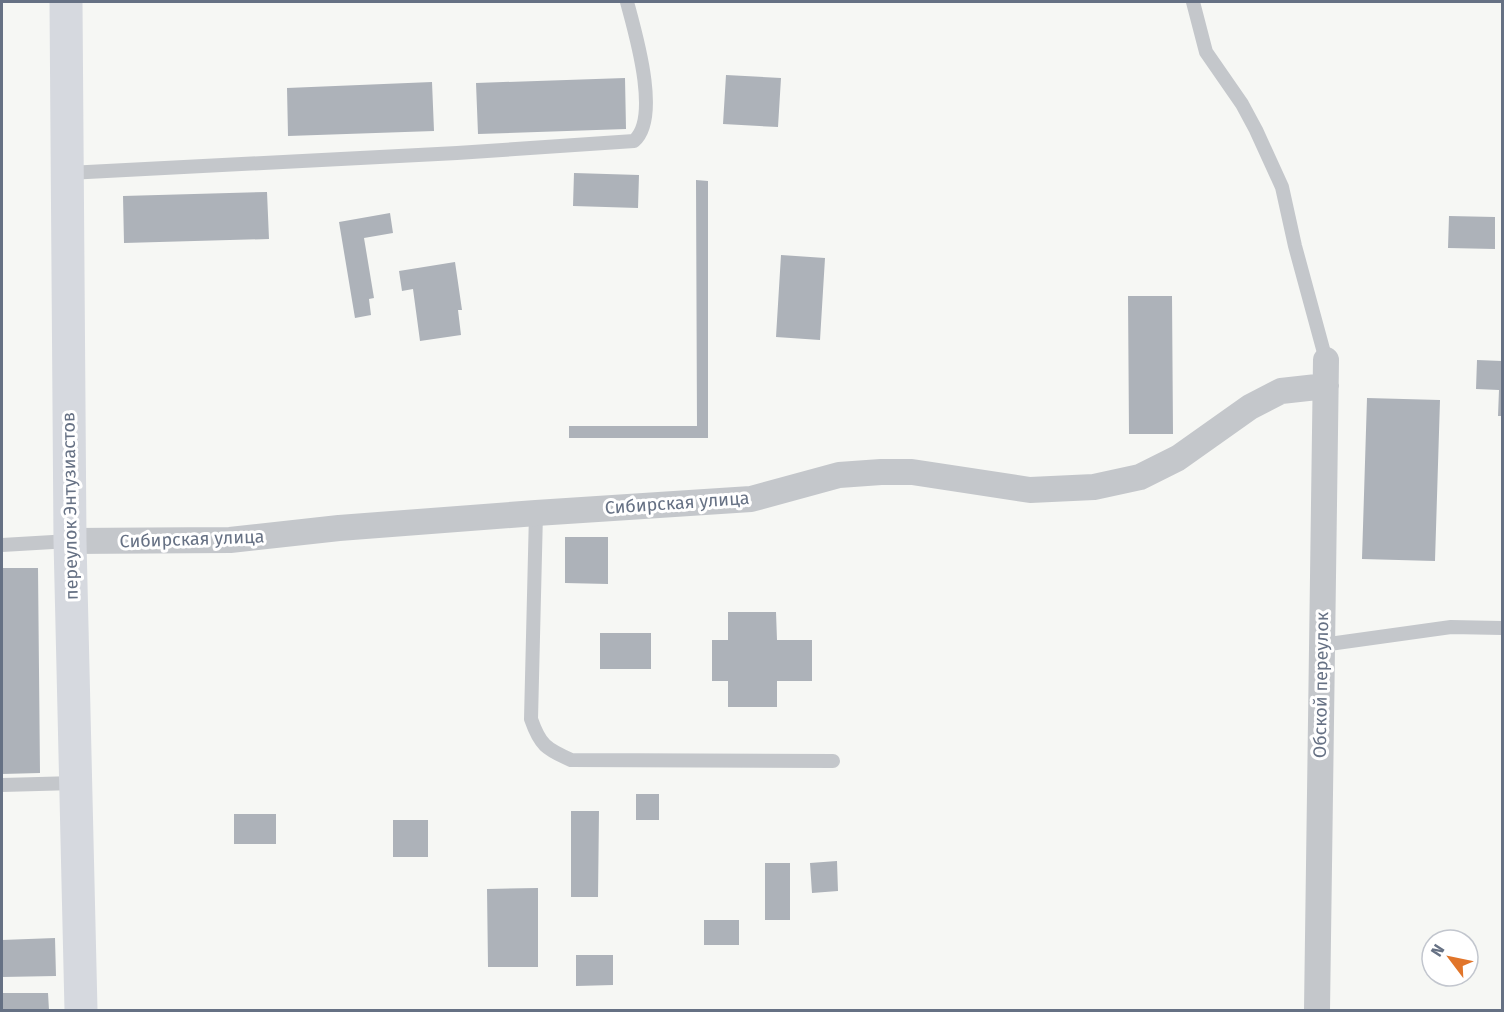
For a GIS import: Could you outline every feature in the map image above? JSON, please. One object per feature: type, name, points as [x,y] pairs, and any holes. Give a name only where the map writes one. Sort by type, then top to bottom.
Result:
[{"type":"main road","name":"переулок Энтузиастов","points":[[66,2],[70,541],[81,1011]]},
{"type":"street","name":"Обской переулок","points":[[1317,1011],[1326,360]]},
{"type":"street","name":"Сибирская улица","points":[[70,541],[230,540],[339,528],[751,499],[839,475],[881,472],[912,472],[1030,490],[1094,487],[1140,477],[1178,458],[1250,406],[1281,391],[1326,386]]},
{"type":"lane","points":[[68,173],[457,153],[634,141],[643,129],[645,120],[643,65],[627,2]]},
{"type":"lane","points":[[1193,2],[1206,52],[1242,104],[1282,187],[1294,246],[1326,360]]},
{"type":"lane","points":[[536,513],[531,719],[538,739],[554,752],[571,760],[833,761]]},
{"type":"lane","points":[[2,544],[70,541]]},
{"type":"lane","points":[[1322,645],[1451,627],[1503,628]]},
{"type":"lane","points":[[2,785],[75,783]]},
{"type":"building","points":[[726,75],[781,78],[778,127],[723,124]]},
{"type":"building","points":[[625,78],[626,129],[478,134],[476,83]]},
{"type":"building","points":[[432,82],[434,131],[288,136],[287,88]]},
{"type":"building","points":[[574,173],[639,175],[638,208],[573,206]]},
{"type":"building","points":[[696,180],[708,181],[708,438],[569,438],[569,426],[697,426]]},
{"type":"building","points":[[267,192],[269,239],[124,243],[123,196]]},
{"type":"building","points":[[390,213],[393,233],[364,238],[374,298],[369,299],[371,315],[355,318],[339,222]]},
{"type":"building","points":[[1449,216],[1495,217],[1495,249],[1448,248]]},
{"type":"building","points":[[781,255],[825,258],[820,340],[776,337]]},
{"type":"building","points":[[455,262],[462,310],[458,310],[461,335],[420,341],[413,289],[402,291],[399,271]]},
{"type":"building","points":[[1128,296],[1172,296],[1173,434],[1129,434]]},
{"type":"building","points":[[1477,360],[1502,361],[1502,416],[1498,416],[1499,390],[1476,389]]},
{"type":"building","points":[[1367,398],[1440,400],[1435,561],[1362,559]]},
{"type":"building","points":[[565,537],[608,537],[608,584],[565,583]]},
{"type":"building","points":[[2,568],[38,568],[40,773],[2,774]]},
{"type":"building","points":[[728,612],[776,612],[777,640],[812,640],[812,681],[777,681],[777,707],[728,707],[728,681],[712,681],[712,640],[728,640]]},
{"type":"building","points":[[600,633],[651,633],[651,669],[600,669]]},
{"type":"building","points":[[636,794],[659,794],[659,820],[636,820]]},
{"type":"building","points":[[571,811],[599,811],[598,897],[571,897]]},
{"type":"building","points":[[234,814],[276,814],[276,844],[234,844]]},
{"type":"building","points":[[393,820],[428,820],[428,857],[393,857]]},
{"type":"building","points":[[837,861],[838,891],[812,893],[810,863]]},
{"type":"building","points":[[765,863],[790,863],[790,920],[765,920]]},
{"type":"building","points":[[538,888],[538,967],[488,967],[487,889]]},
{"type":"building","points":[[704,920],[739,920],[739,945],[704,945]]},
{"type":"building","points":[[55,938],[56,976],[2,977],[2,940]]},
{"type":"building","points":[[576,955],[613,955],[613,985],[576,986]]},
{"type":"building","points":[[2,993],[48,993],[49,1010],[2,1010]]}]
